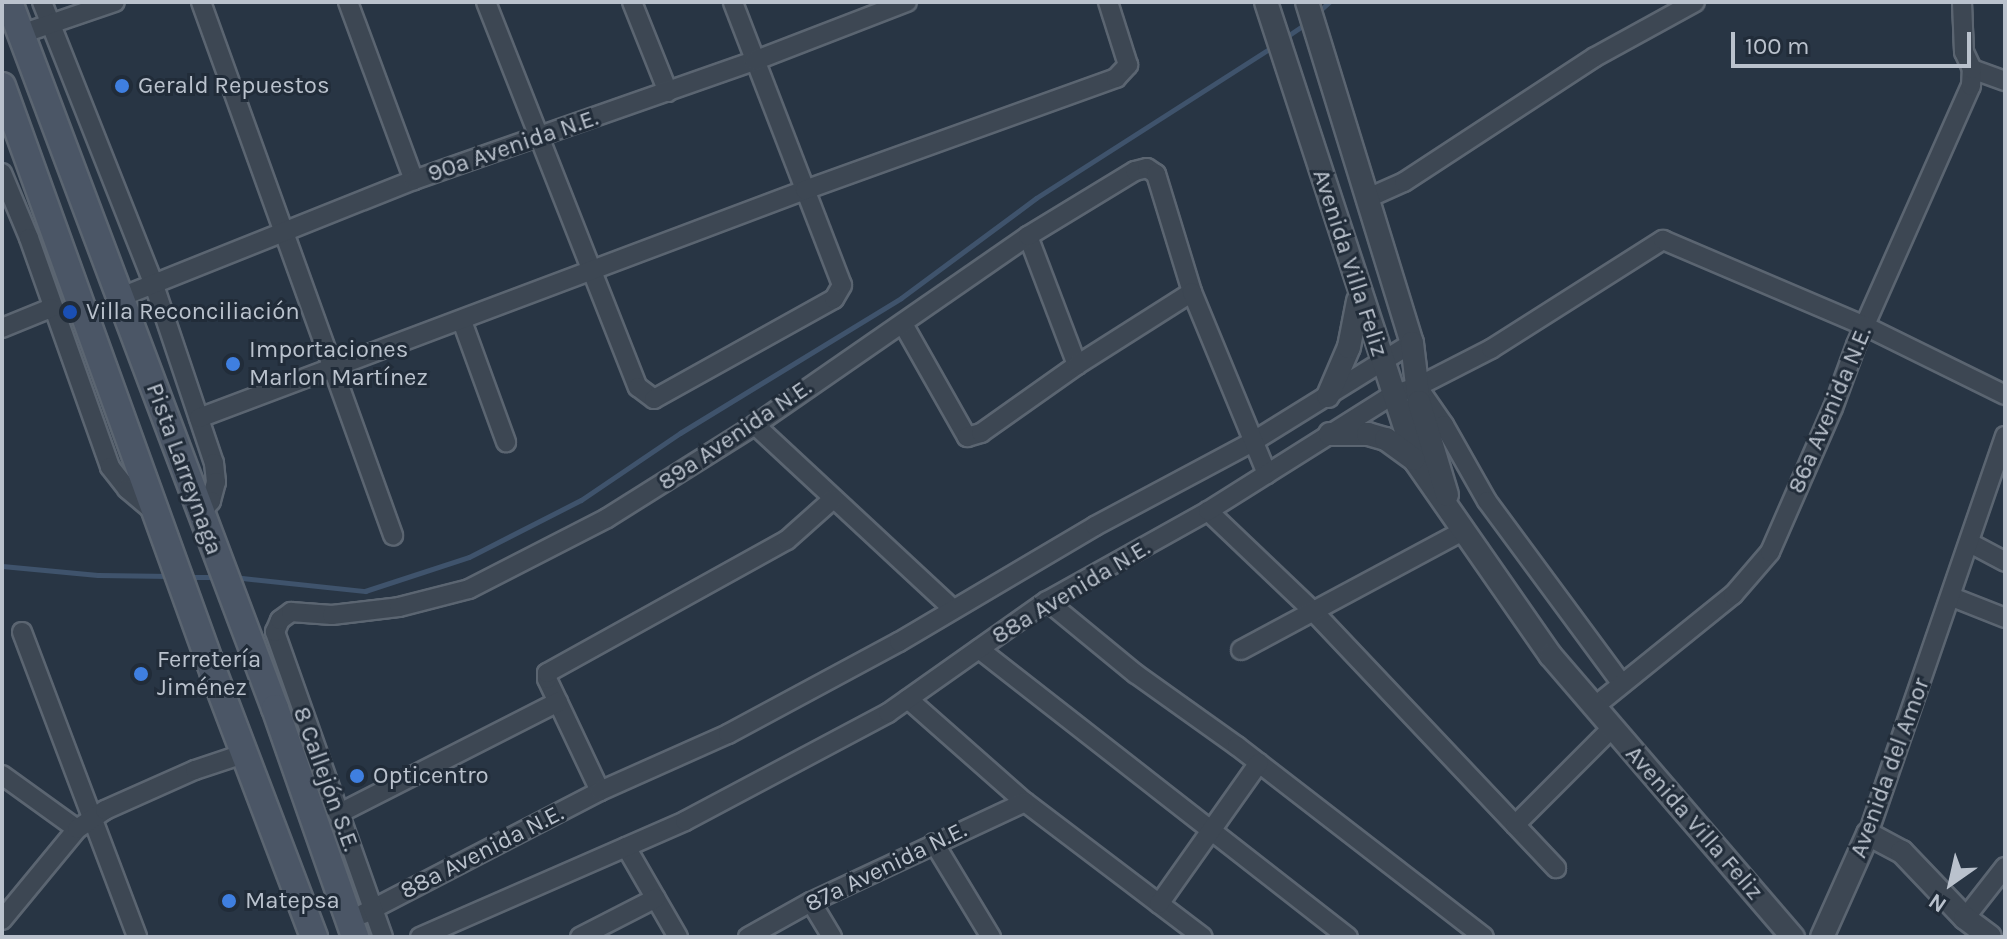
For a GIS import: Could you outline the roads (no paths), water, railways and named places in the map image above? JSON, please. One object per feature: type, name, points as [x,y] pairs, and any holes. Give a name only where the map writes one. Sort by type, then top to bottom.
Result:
[{"type":"main road","name":"Pista Larreynaga","points":[[9,2],[231,594],[286,705],[295,771],[359,923]]},
{"type":"main road","name":"Pista Larreynaga","points":[[2,86],[243,754],[314,937]]},
{"type":"main road","points":[[50,221],[62,216],[78,221],[89,233],[126,329],[140,349]]},
{"type":"main road","points":[[162,526],[200,514]]},
{"type":"main road","points":[[213,671],[230,662],[241,662],[252,672],[285,759],[295,771]]},
{"type":"street","points":[[42,2],[154,285],[214,463],[216,482],[211,501],[200,514]]},
{"type":"street","points":[[21,34],[115,2]]},
{"type":"street","points":[[201,2],[393,535]]},
{"type":"street","points":[[348,2],[414,180]]},
{"type":"street","points":[[486,2],[638,387],[654,399],[840,293],[842,285],[733,2]]},
{"type":"street","points":[[632,2],[668,92]]},
{"type":"street","points":[[199,418],[805,190],[1116,78],[1128,65],[1108,2]]},
{"type":"street","name":"Avenida Villa Feliz","points":[[1266,2],[1359,295],[1416,462],[1551,656],[1793,937]]},
{"type":"street","points":[[1368,198],[1404,182],[1595,57],[1695,2]]},
{"type":"street","name":"86a Avenida N.E.","points":[[1594,707],[1733,595],[1770,552],[1971,86],[1962,2]]},
{"type":"street","name":"Avenida Villa Feliz","points":[[1308,3],[1412,343],[1417,387],[1458,524]]},
{"type":"street","name":"90a Avenida N.E.","points":[[121,297],[414,180],[754,61],[897,4]]},
{"type":"street","points":[[1968,61],[2005,81]]},
{"type":"street","name":"89a Avenida N.E.","points":[[280,620],[291,612],[332,615],[399,607],[469,589],[607,518],[755,425],[830,370],[903,324],[1028,236],[1135,171],[1147,168],[1156,174],[1192,292]]},
{"type":"street","points":[[2,173],[29,238],[51,308],[110,467],[162,526]]},
{"type":"street","points":[[1028,236],[1077,365]]},
{"type":"street","name":"88a Avenida N.E.","points":[[420,937],[699,814],[908,699],[1047,601],[1208,511],[1392,395],[1417,387],[1491,349],[1663,240],[1865,326]]},
{"type":"street","points":[[903,324],[967,437],[981,433],[1077,365],[1192,292],[1267,474]]},
{"type":"street","points":[[1328,396],[1349,347],[1359,295]]},
{"type":"street","points":[[2,328],[51,308]]},
{"type":"street","points":[[462,321],[506,442]]},
{"type":"street","points":[[1865,326],[2005,395]]},
{"type":"street","name":"88a Avenida N.E.","points":[[359,923],[600,791],[728,734],[899,642],[952,608],[1254,441],[1412,343]]},
{"type":"street","points":[[1417,387],[1444,425],[1487,501],[1621,683]]},
{"type":"street","points":[[755,425],[952,608]]},
{"type":"street","points":[[1330,434],[1368,434],[1386,439],[1416,462]]},
{"type":"street","name":"Avenida del Amor","points":[[1822,937],[1868,834],[2005,436]]},
{"type":"street","points":[[600,791],[547,679],[551,669],[787,540],[833,499]]},
{"type":"street","points":[[1208,511],[1313,611],[1556,868]]},
{"type":"street","points":[[1241,650],[1313,611],[1458,524]]},
{"type":"street","points":[[1970,543],[2005,562]]},
{"type":"street","points":[[1952,597],[2005,618]]},
{"type":"street","points":[[1047,601],[1136,674],[1259,763],[1484,937]]},
{"type":"street","name":"8 Callejón S.E.","points":[[280,620],[275,632],[286,705],[338,814],[359,923],[383,937]]},
{"type":"street","points":[[22,632],[84,824],[137,937]]},
{"type":"street","points":[[979,649],[1348,937]]},
{"type":"street","points":[[908,699],[1025,802],[1203,937]]},
{"type":"street","points":[[338,814],[558,702]]},
{"type":"street","points":[[1515,825],[1612,728]]},
{"type":"street","points":[[2,920],[84,824],[195,770],[243,754]]},
{"type":"street","points":[[1159,904],[1259,763]]},
{"type":"street","points":[[2,775],[84,824]]},
{"type":"street","name":"87a Avenida N.E.","points":[[748,937],[811,902],[1025,802]]},
{"type":"street","points":[[1868,834],[1902,852],[1965,918],[1990,937]]},
{"type":"street","points":[[934,843],[991,937]]},
{"type":"street","points":[[626,847],[678,937]]},
{"type":"street","points":[[1965,918],[2005,867]]},
{"type":"street","points":[[580,937],[656,898]]},
{"type":"street","points":[[811,902],[832,937]]},
{"type":"waterway","points":[[1318,12],[1329,2]]},
{"type":"waterway","points":[[1283,39],[1308,22]]},
{"type":"waterway","points":[[233,577],[365,591],[469,557],[581,500],[680,433],[901,298],[1036,198],[1275,45]]},
{"type":"waterway","points":[[2,566],[98,575],[171,576]]},
{"type":"waterway","points":[[189,577],[215,577]]},
{"type":"place","name":"Gerald Repuestos","points":[[122,86]]},
{"type":"place","name":"Villa Reconciliación","points":[[70,312]]},
{"type":"place","name":"Importaciones Marlon Martínez","points":[[233,364]]},
{"type":"place","name":"Ferretería Jiménez","points":[[141,674]]},
{"type":"place","name":"Opticentro","points":[[357,776]]},
{"type":"place","name":"Matepsa","points":[[229,901]]}]
